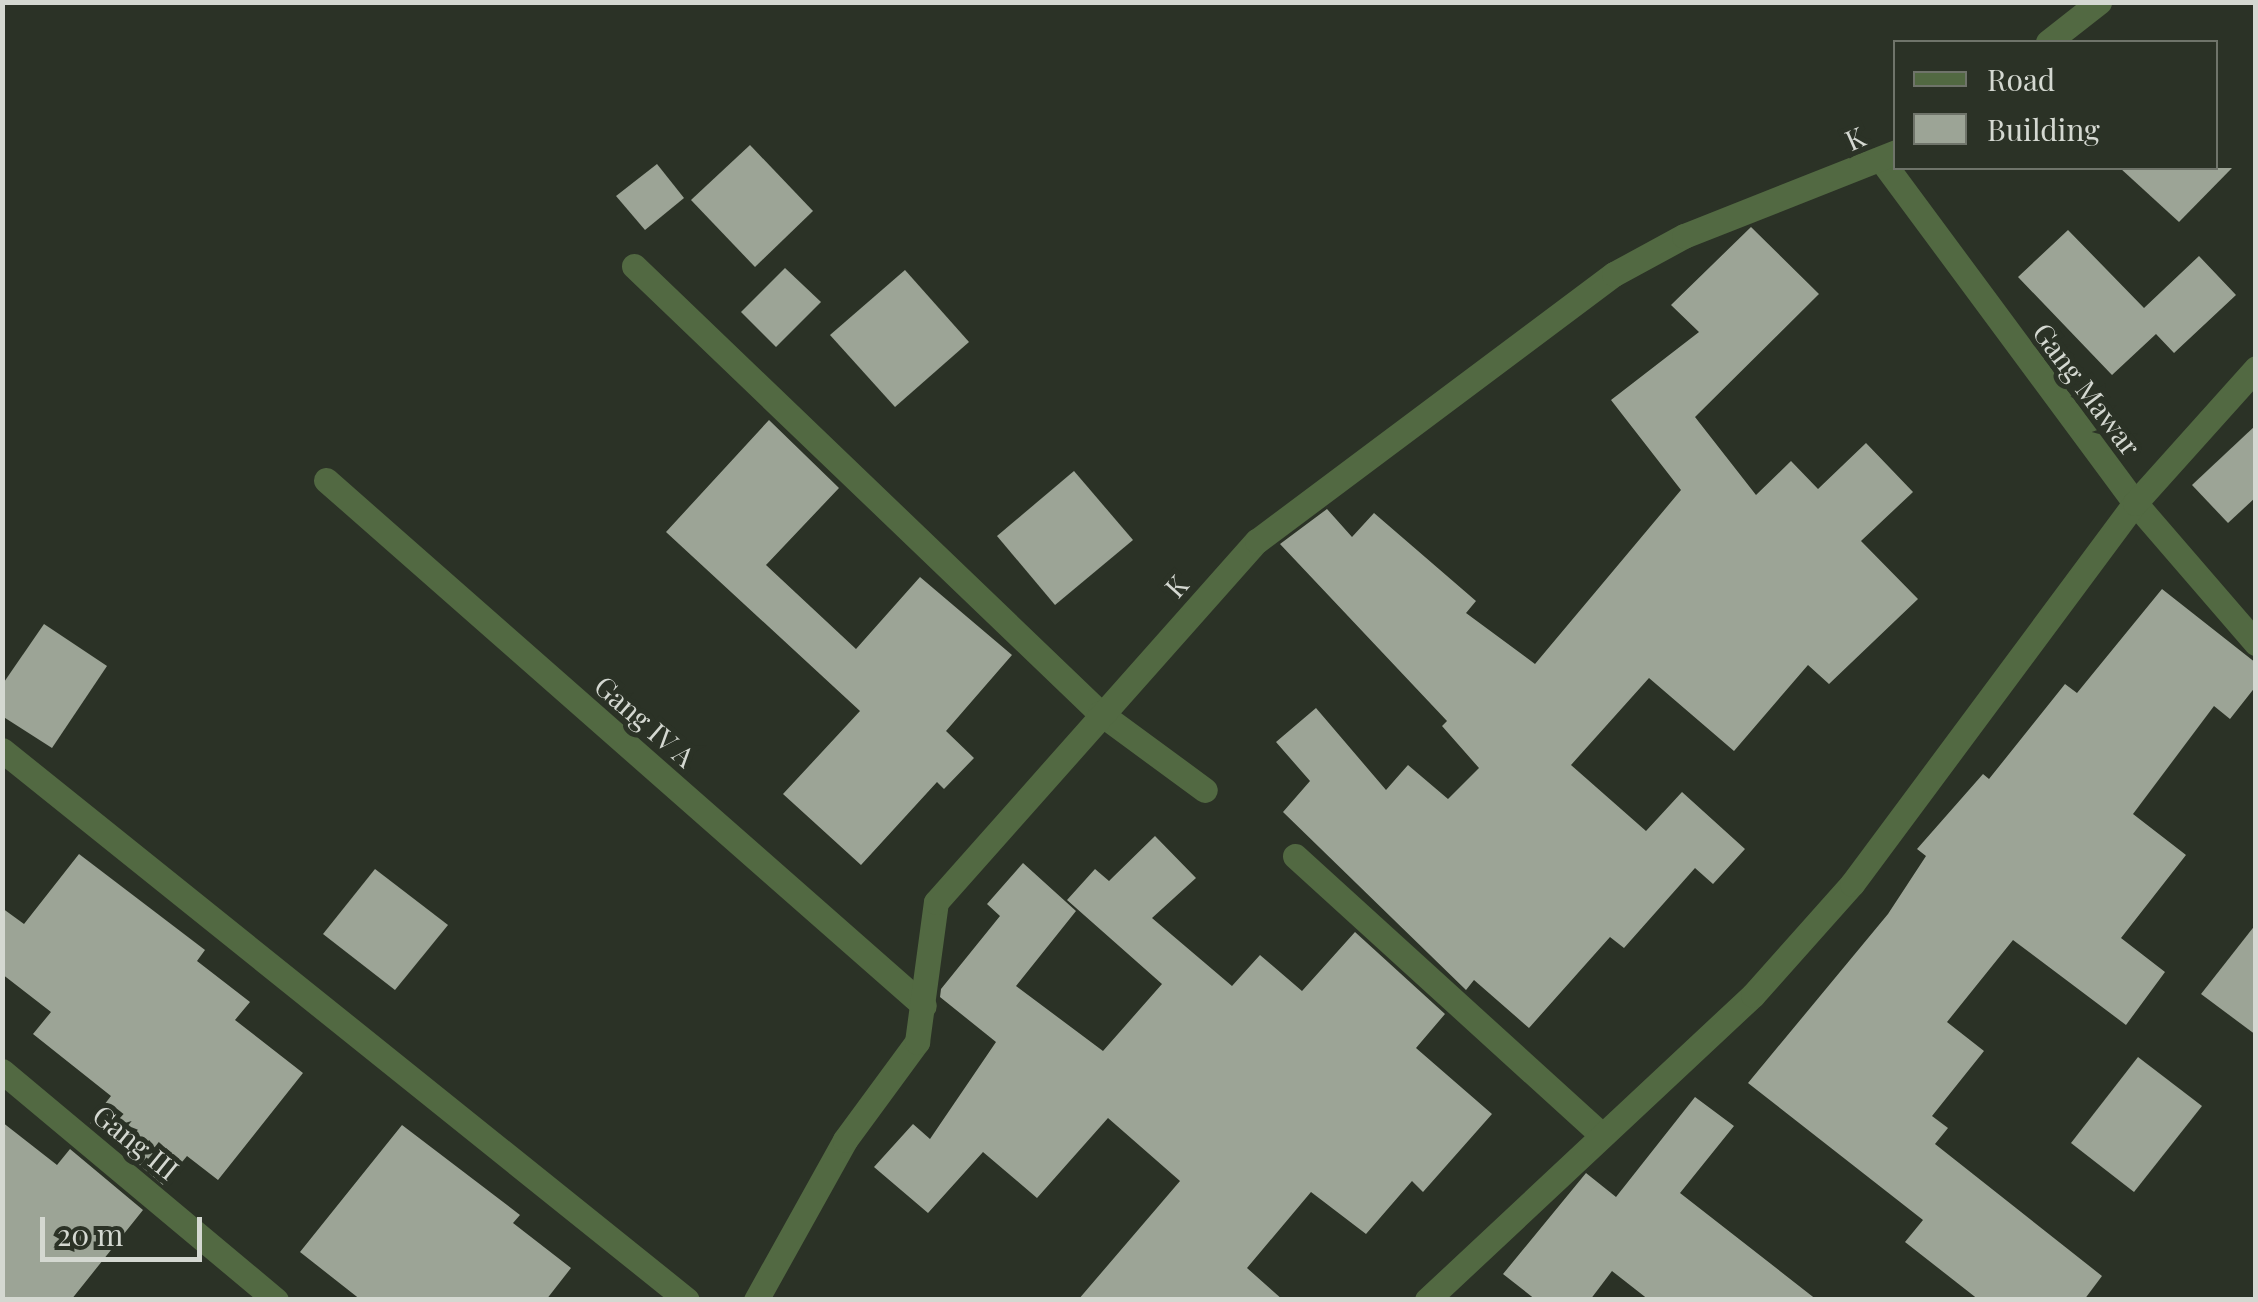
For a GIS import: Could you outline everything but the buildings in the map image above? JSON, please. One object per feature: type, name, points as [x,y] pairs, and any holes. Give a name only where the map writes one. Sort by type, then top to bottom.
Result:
[{"type":"street","points":[[2051,40],[2099,2]]},
{"type":"street","name":"K","points":[[756,1300],[845,1140],[916,1042],[936,902],[1100,713],[1257,542],[1497,356],[1614,274],[1684,236],[1889,156]]},
{"type":"street","name":"Gang Mawar","points":[[1899,170],[2135,502],[2256,643]]},
{"type":"street","points":[[634,266],[1100,713],[1206,790]]},
{"type":"street","points":[[1427,1300],[1600,1133],[1753,995],[1852,884],[2135,502],[2256,368]]},
{"type":"street","name":"Gang IV A","points":[[326,480],[924,1006]]},
{"type":"street","points":[[2,750],[687,1300]]},
{"type":"street","points":[[1295,856],[1600,1133]]},
{"type":"street","name":"Gang III","points":[[2,1071],[276,1300]]}]
